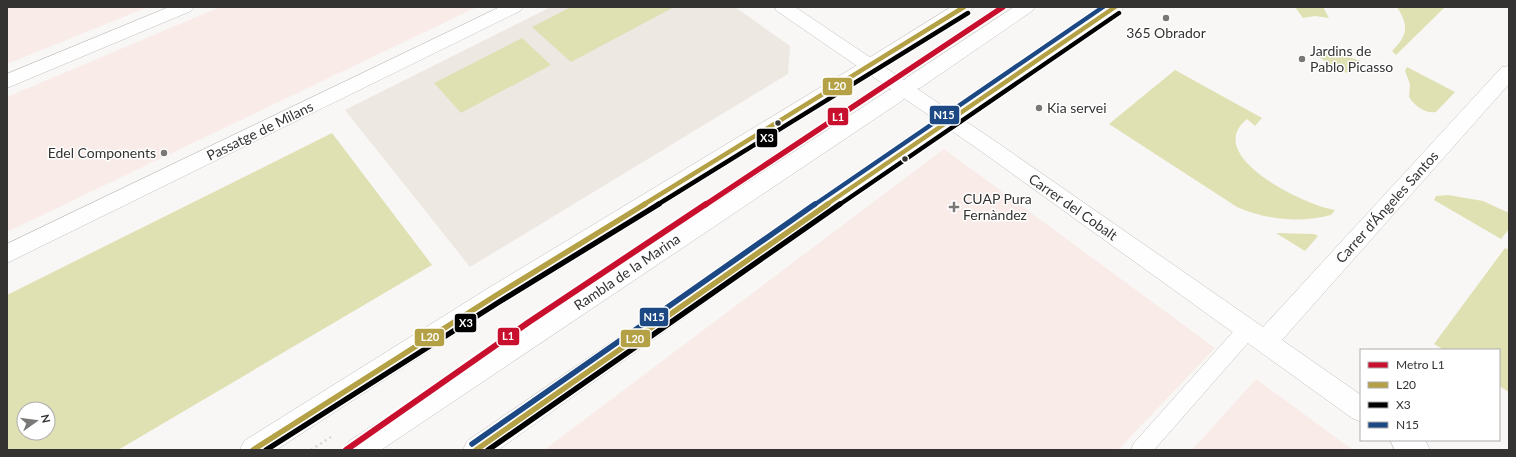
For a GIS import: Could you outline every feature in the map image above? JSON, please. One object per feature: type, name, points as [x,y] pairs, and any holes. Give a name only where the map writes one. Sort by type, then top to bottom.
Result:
[{"type":"street","points":[[7,81],[185,7]]},
{"type":"street","name":"Passatge de Milans","points":[[7,254],[514,7]]},
{"type":"street","name":"Carrer del Cobalt","points":[[783,7],[950,120],[1360,409]]},
{"type":"street","points":[[253,450],[495,296],[872,66],[964,7]]},
{"type":"street","name":"Rambla de la Marina","points":[[358,450],[1026,7]]},
{"type":"street","points":[[476,450],[1115,7]]},
{"type":"street","name":"Carrer d'Ángeles Santos","points":[[1256,336],[1509,72]]},
{"type":"street","points":[[1404,441],[1417,450]]},
{"type":"lane","points":[[1141,450],[1256,336]]},
{"type":"shaded area","points":[[7,7],[148,7],[7,64]]},
{"type":"shaded area","points":[[220,7],[477,7],[7,232],[7,97]]},
{"type":"shaded area","points":[[551,7],[735,7],[790,46],[788,74],[470,267],[345,110]]},
{"type":"shaded area","points":[[944,149],[1215,348],[1118,450],[544,450]]},
{"type":"shaded area","points":[[1256,379],[1353,450],[1192,450]]},
{"type":"green space","points":[[571,7],[674,7],[571,62],[532,27]]},
{"type":"green space","points":[[1295,7],[1323,7],[1329,18],[1315,16],[1303,18]]},
{"type":"green space","points":[[1397,7],[1445,7],[1396,55],[1392,51],[1401,40],[1405,30],[1404,20]]},
{"type":"green space","points":[[522,38],[551,65],[461,113],[434,83]]},
{"type":"green space","points":[[1320,52],[1340,54],[1361,61],[1346,73],[1311,53]]},
{"type":"green space","points":[[1407,67],[1455,92],[1436,112],[1424,111],[1409,97],[1410,84],[1405,71]]},
{"type":"green space","points":[[1175,70],[1262,118],[1255,126],[1247,119],[1236,133],[1237,148],[1247,163],[1263,177],[1282,189],[1303,199],[1335,210],[1331,215],[1307,219],[1283,219],[1260,215],[1237,207],[1109,124]]},
{"type":"green space","points":[[332,133],[432,265],[118,450],[7,450],[7,295]]},
{"type":"green space","points":[[1448,195],[1483,201],[1509,213],[1509,229],[1501,239],[1434,200],[1436,196]]},
{"type":"green space","points":[[1276,233],[1314,234],[1318,236],[1305,251]]},
{"type":"green space","points":[[1505,248],[1509,250],[1509,392],[1500,387],[1500,349],[1442,349],[1434,344]]},
{"type":"metro line","name":"L1","points":[[346,450],[529,322],[1003,7]]},
{"type":"transit line","name":"L20","points":[[253,450],[495,296],[871,66],[964,7]]},
{"type":"transit line","name":"N15","points":[[472,444],[890,152],[1103,7]]},
{"type":"transit line","name":"L20","points":[[476,450],[894,158],[1115,7]]},
{"type":"transit line","name":"X3","points":[[266,450],[499,302],[875,72],[968,13]]},
{"type":"transit line","name":"X3","points":[[488,450],[898,164],[1119,13]]},
{"type":"place","name":"365 Obrador","points":[[1166,18]]},
{"type":"place","name":"Jardins de Pablo Picasso","points":[[1302,59]]},
{"type":"place","name":"Kia servei","points":[[1039,108]]},
{"type":"place","name":"Edel Components","points":[[164,153]]},
{"type":"place","name":"CUAP Pura Fernàndez","points":[[954,207]]}]
